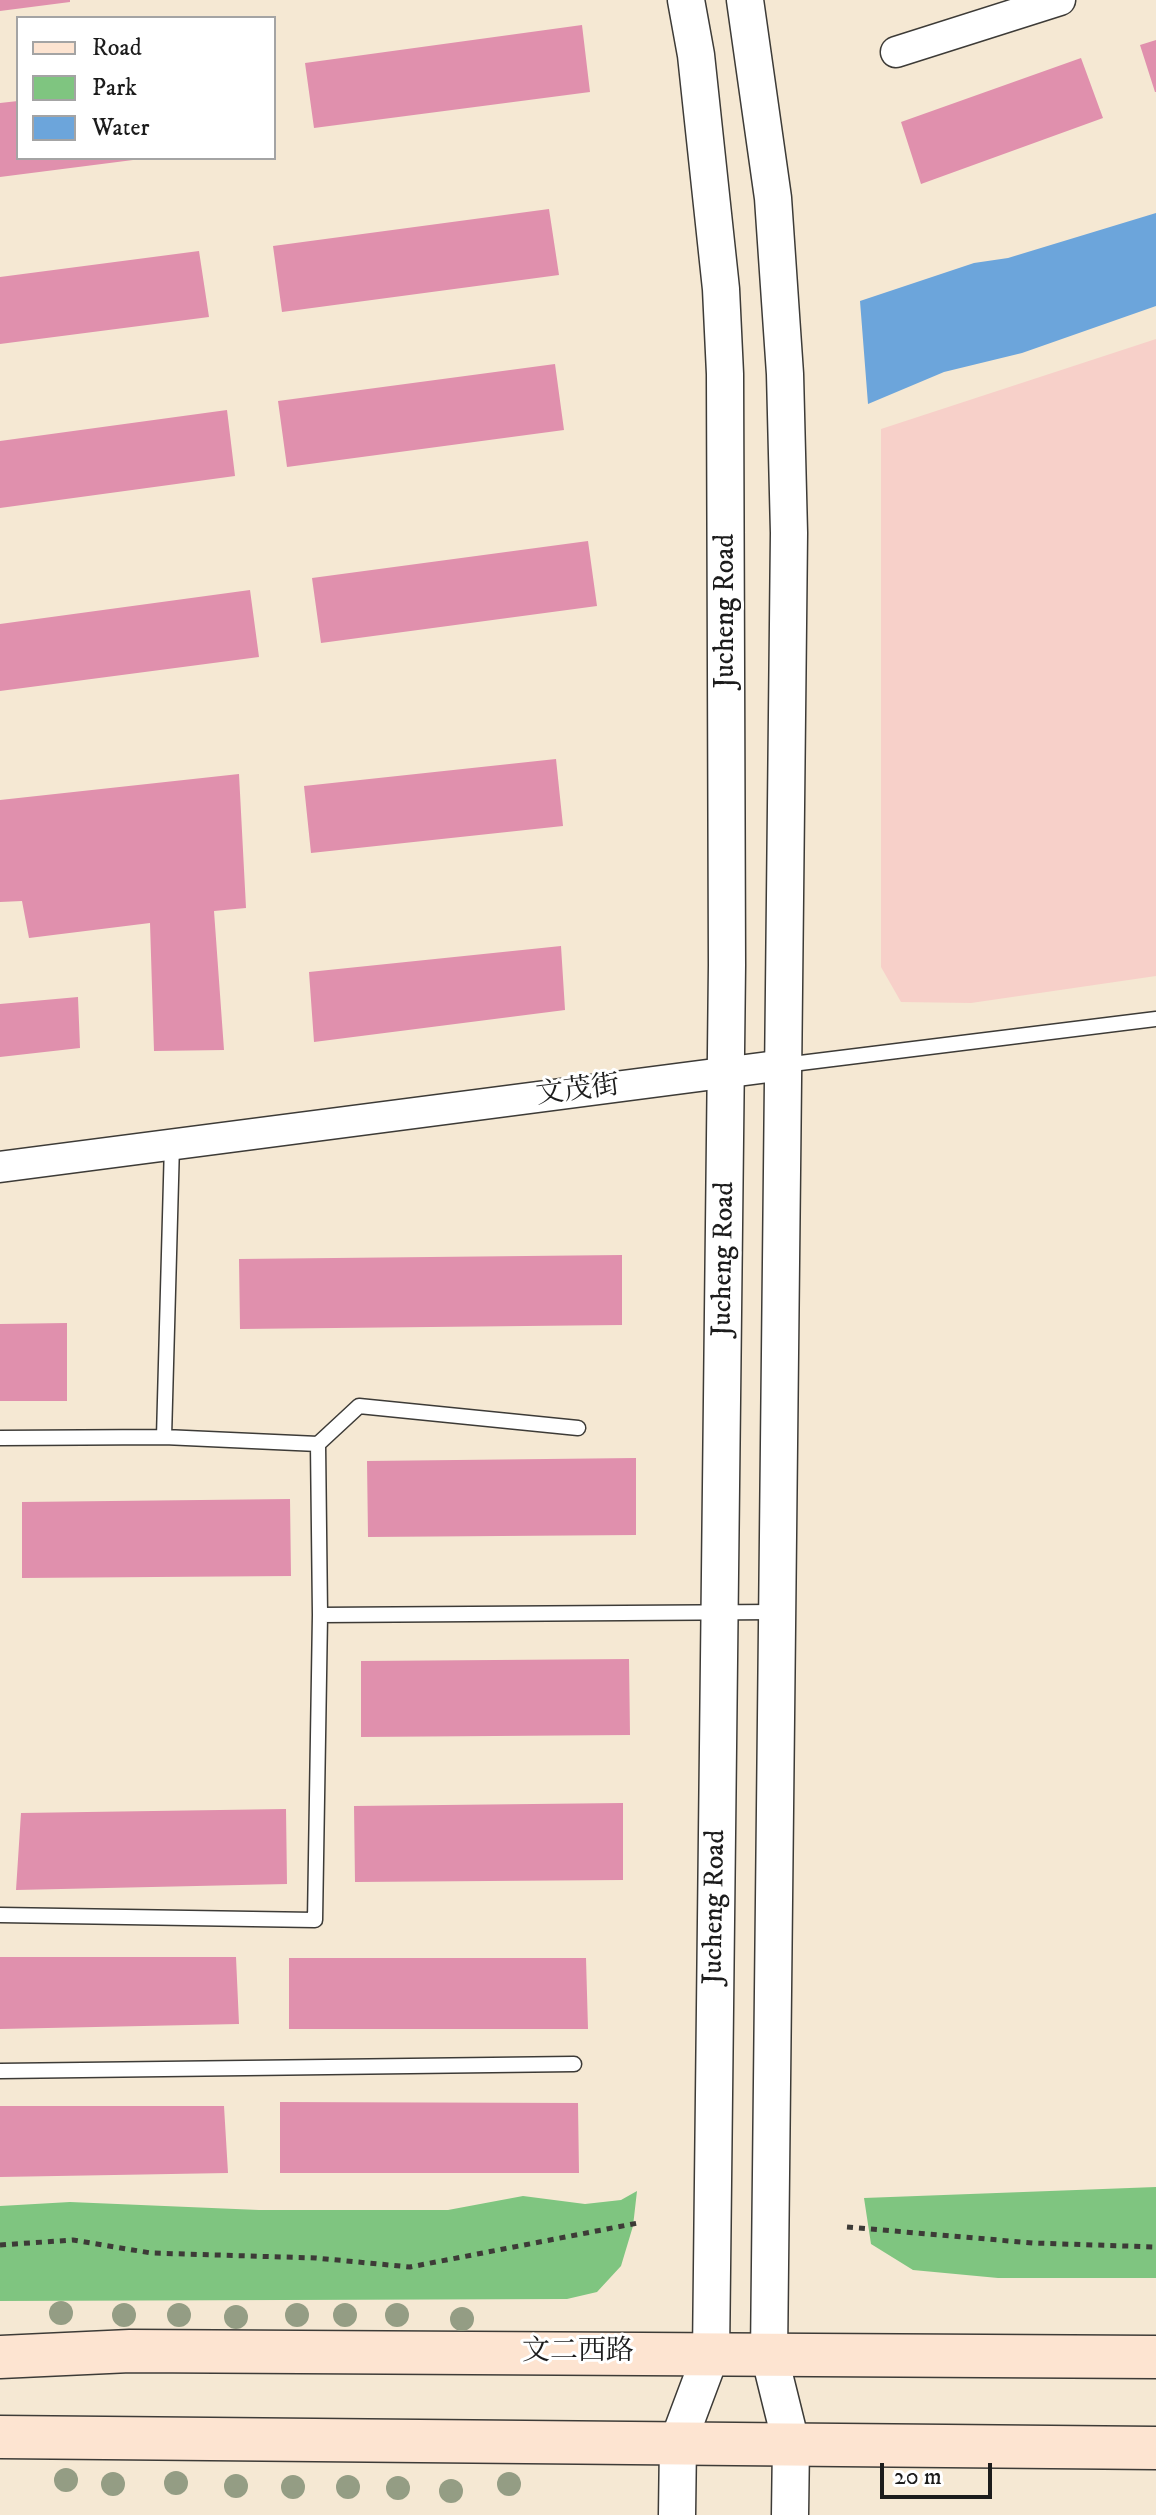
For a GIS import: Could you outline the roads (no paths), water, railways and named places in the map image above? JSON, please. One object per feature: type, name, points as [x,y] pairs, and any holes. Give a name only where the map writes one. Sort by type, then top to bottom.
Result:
[{"type":"main road","name":"文二西路","points":[[0,2357],[130,2351],[1156,2357]]},
{"type":"main road","points":[[0,2437],[1156,2448]]},
{"type":"street","name":"Jucheng Road","points":[[677,2515],[678,2442],[711,2354],[726,1073],[725,374],[720,273],[696,55],[686,0]]},
{"type":"street","name":"Jucheng Road","points":[[745,0],[773,198],[785,374],[789,533],[769,2354],[791,2443],[790,2515]]},
{"type":"street","points":[[896,52],[1060,0]]},
{"type":"street","name":"文茂街","points":[[0,1167],[784,1065]]},
{"type":"lane","name":"文茂街","points":[[784,1065],[1156,1019]]},
{"type":"lane","points":[[164,1437],[172,1144]]},
{"type":"lane","points":[[0,1438],[164,1437],[318,1444],[359,1406],[578,1428]]},
{"type":"lane","points":[[0,1915],[315,1920],[320,1615],[318,1444]]},
{"type":"lane","points":[[320,1615],[778,1612]]},
{"type":"lane","points":[[0,2071],[574,2064]]},
{"type":"water","points":[[1156,213],[1156,306],[1022,353],[944,372],[868,404],[860,301],[974,263],[1008,258]]}]
